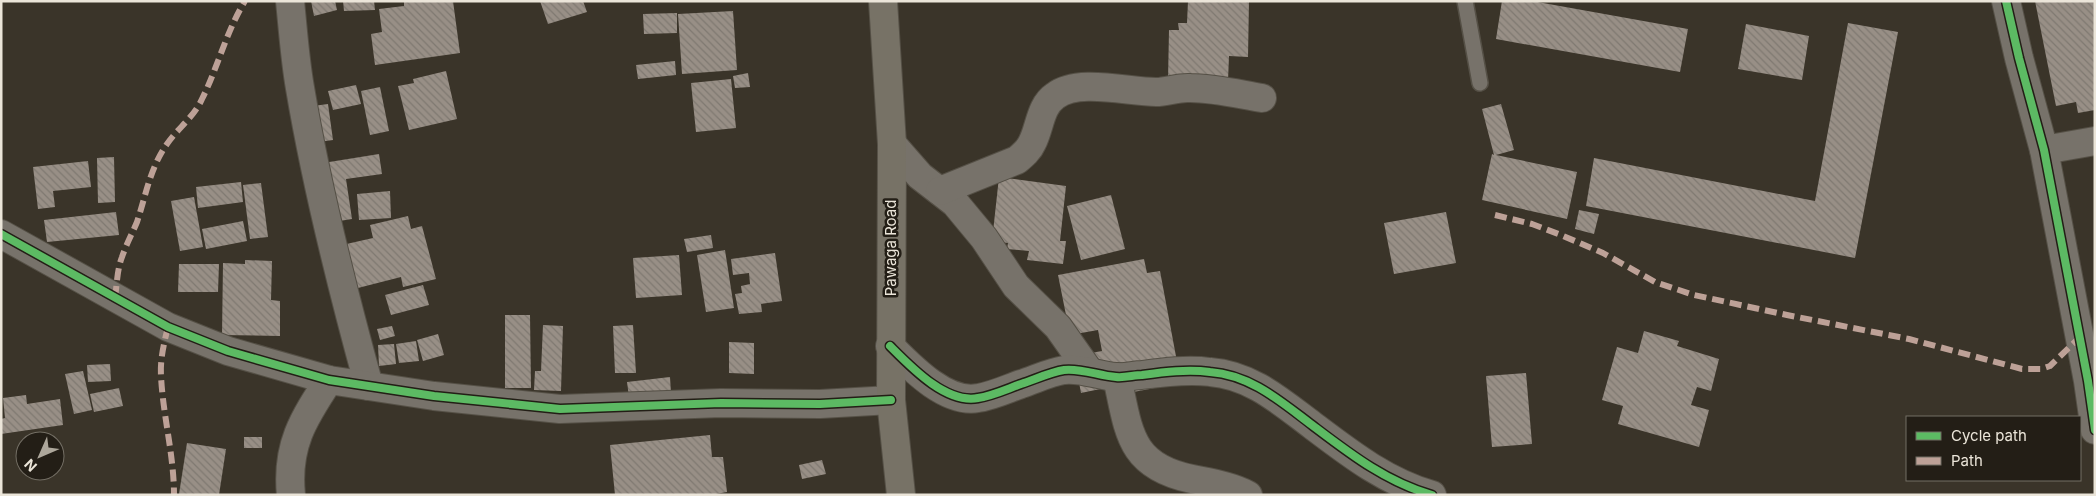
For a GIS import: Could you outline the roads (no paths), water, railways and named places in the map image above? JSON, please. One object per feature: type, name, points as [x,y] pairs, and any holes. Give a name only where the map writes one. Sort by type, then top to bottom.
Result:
[{"type":"main road","name":"Pawaga Road","points":[[884,1],[892,144],[890,400],[900,495]]},
{"type":"street","points":[[290,1],[300,88],[318,180],[344,295],[369,386]]},
{"type":"street","points":[[2006,1],[2018,58],[2044,150],[2063,259],[2088,380],[2095,430]]},
{"type":"street","points":[[940,191],[1017,160],[1032,143],[1044,108],[1048,102],[1053,96],[1070,88],[1157,92],[1188,88],[1262,98]]},
{"type":"street","points":[[2044,150],[2095,141]]},
{"type":"street","points":[[892,144],[920,176],[955,204],[984,238],[1016,286],[1058,327],[1089,372]]},
{"type":"street","points":[[1,234],[168,327],[228,351],[330,380],[434,396],[560,408],[721,403],[820,404],[890,400]]},
{"type":"street","points":[[890,346],[928,380],[950,395],[962,398],[976,398],[992,394],[1064,370],[1117,377],[1208,371],[1232,375],[1252,383],[1278,400],[1361,461],[1393,480],[1432,495]]},
{"type":"street","points":[[1117,377],[1130,435],[1140,454],[1154,466],[1170,475],[1220,485],[1248,495]]},
{"type":"street","points":[[291,495],[289,476],[294,444],[304,418],[330,380]]},
{"type":"lane","points":[[1465,1],[1480,83]]}]
